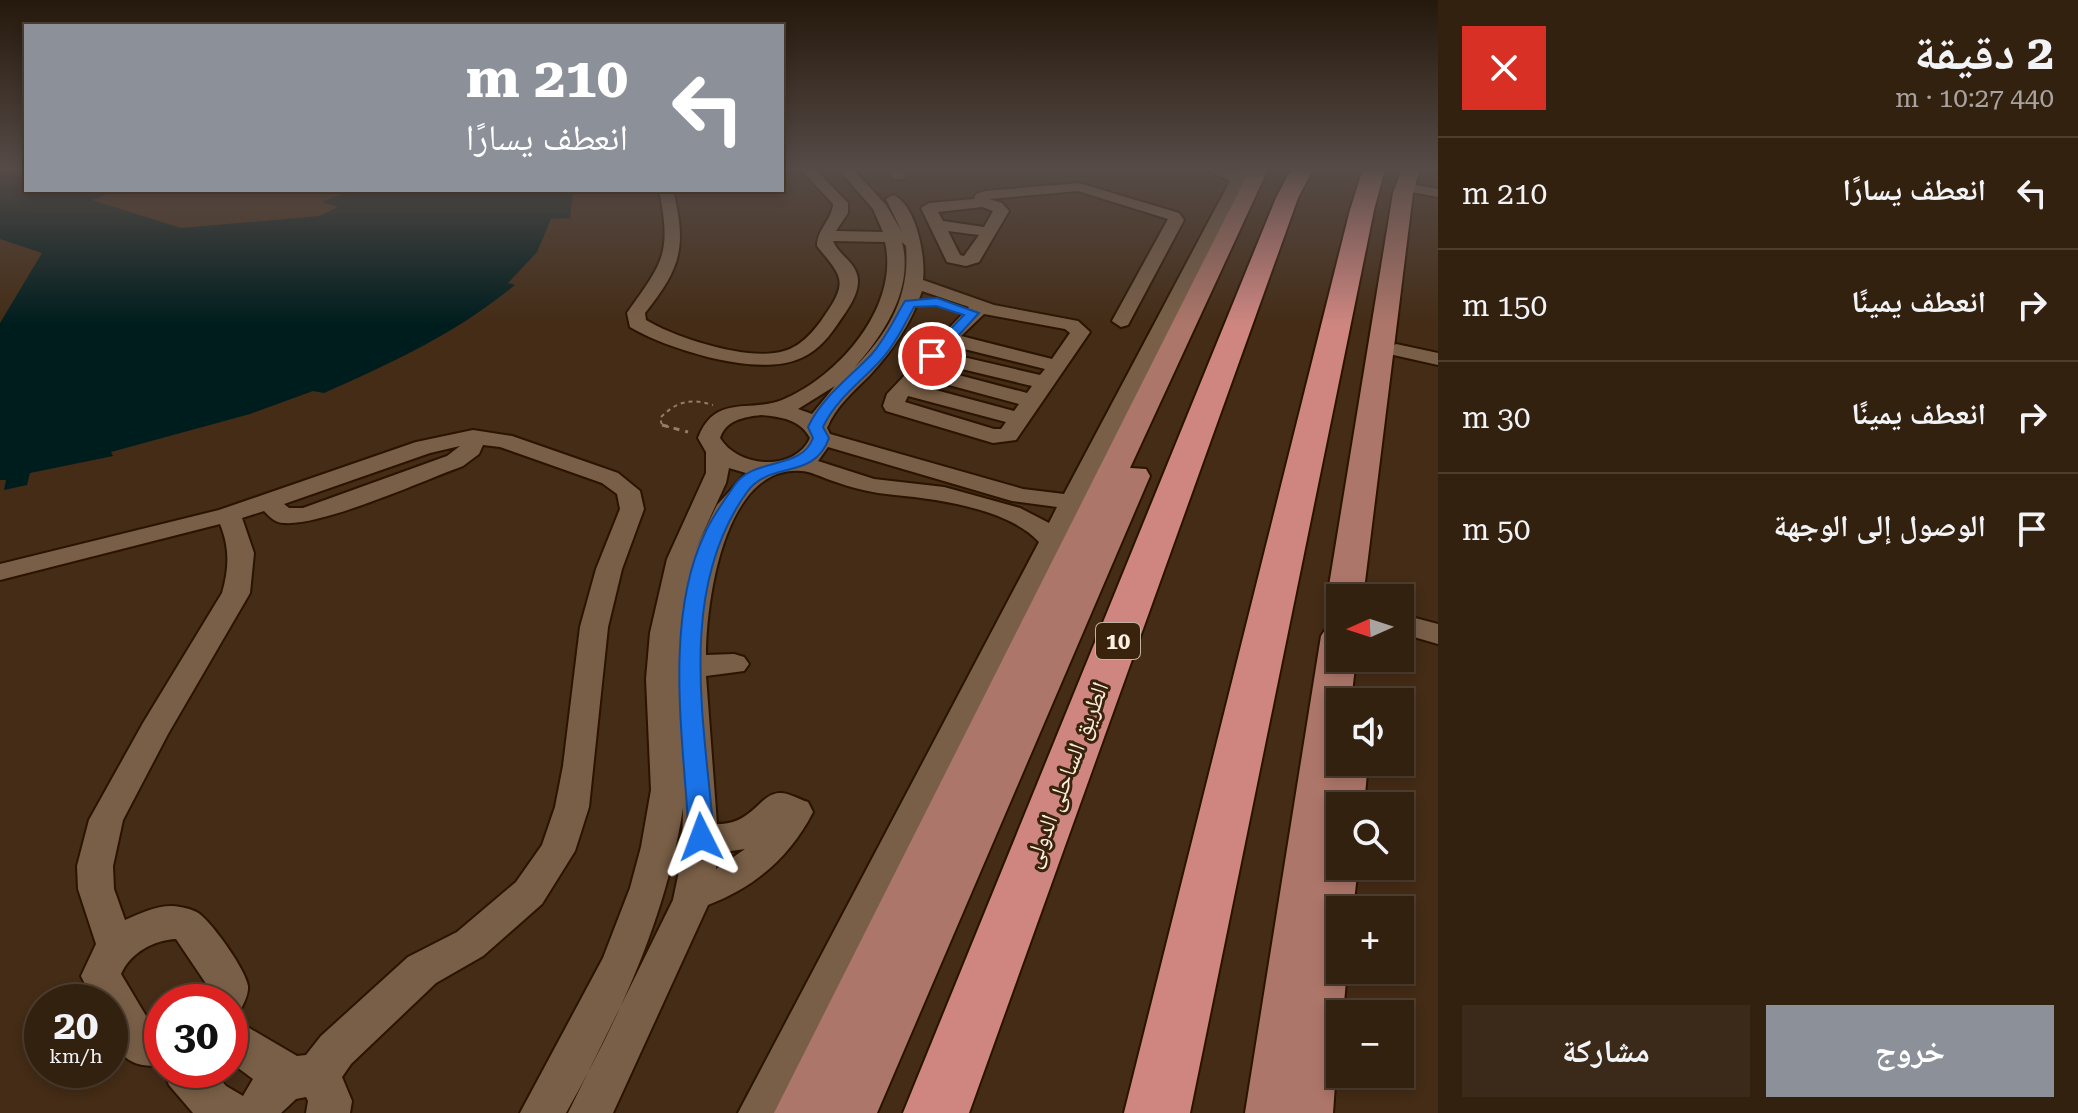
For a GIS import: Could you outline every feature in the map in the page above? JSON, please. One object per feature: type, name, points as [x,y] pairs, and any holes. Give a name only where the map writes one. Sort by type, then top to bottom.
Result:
[{"type":"highway","name":"الطريق الساحلى الدولى","points":[[936,1113],[1278,221]]},
{"type":"highway","points":[[1157,1113],[1360,221]]},
{"type":"main road","points":[[802,1113],[1064,545],[1211,250],[1229,221]]},
{"type":"main road","points":[[848,1113],[1237,221]]},
{"type":"main road","points":[[1347,584],[1399,221]]},
{"type":"main road","points":[[1369,584],[1396,350],[1416,221]]},
{"type":"main road","points":[[1273,1113],[1335,672]]},
{"type":"main road","points":[[1305,1113],[1333,880]]},
{"type":"street","points":[[670,221],[674,255],[663,281],[636,313],[637,323],[649,330],[747,358],[768,359],[795,354],[807,347],[832,319],[851,283],[845,266],[825,241]]},
{"type":"street","points":[[825,241],[836,221]]},
{"type":"street","points":[[775,410],[821,389],[870,335],[894,290],[894,242],[887,221]]},
{"type":"street","points":[[542,1113],[623,963],[652,879],[666,803],[661,678],[665,623],[675,573],[691,530],[722,493],[816,452],[824,409],[892,337],[910,303],[916,283],[914,242],[905,221]]},
{"type":"street","points":[[935,221],[988,232]]},
{"type":"street","points":[[935,221],[988,232]]},
{"type":"street","points":[[988,232],[993,221]]},
{"type":"street","points":[[1121,321],[1175,221]]},
{"type":"street","points":[[825,241],[914,242]]},
{"type":"street","points":[[760,1113],[1064,545],[1073,502],[1211,250]]},
{"type":"street","points":[[916,283],[965,314],[1076,326],[1081,330],[1019,419],[903,388],[965,314]]},
{"type":"street","points":[[910,303],[930,301],[1063,358]]},
{"type":"street","points":[[1396,350],[1438,359]]},
{"type":"street","points":[[925,364],[1063,358]]},
{"type":"street","points":[[925,364],[1033,401]]},
{"type":"street","points":[[590,1113],[660,973],[693,895],[701,837],[691,659],[692,620],[722,493],[720,465],[713,446],[716,424],[735,413],[775,410],[799,416],[818,432],[900,461],[1021,496],[1073,502]]},
{"type":"street","points":[[0,572],[228,515],[440,442],[473,437],[504,441],[610,478],[628,491],[632,509],[609,569],[594,627],[572,807],[557,851],[529,893],[470,944],[422,970],[336,1050],[320,1099]]},
{"type":"street","points":[[713,446],[738,464],[784,466],[879,488],[936,492],[999,509],[1031,523],[1064,545]]},
{"type":"street","points":[[879,488],[900,461]]},
{"type":"street","points":[[116,948],[96,889],[98,843],[106,820],[147,744],[236,593],[243,550],[238,532],[228,515]]},
{"type":"street","points":[[1414,627],[1438,634]]},
{"type":"street","points":[[691,659],[711,664],[734,658]]},
{"type":"street","points":[[693,895],[732,879],[749,868],[777,842],[788,809],[747,835],[725,839],[701,837]]},
{"type":"street","points":[[144,1046],[138,1042],[101,976],[105,960],[116,948],[163,922],[181,922],[188,926],[228,984]]},
{"type":"street","points":[[248,1050],[320,1099]]},
{"type":"street","points":[[200,1088],[211,1101],[230,1113]]},
{"type":"street","points":[[257,1113],[270,1092],[320,1099]]},
{"type":"path","points":[[713,446],[665,426],[660,423],[660,418],[674,403],[687,399],[735,413]]},
{"type":"water","points":[[0,221],[159,221],[181,228],[262,221],[550,221],[537,252],[508,283],[515,285],[470,318],[423,346],[324,393],[313,391],[250,414],[111,452],[113,456],[30,473],[27,485],[4,490],[6,480],[0,480],[0,323],[42,253],[0,239]]},
{"type":"route","points":[[701,837],[691,670],[692,620],[713,534],[734,496],[753,477],[769,469],[800,463],[816,452],[821,438],[816,427],[824,409],[876,357],[892,337],[910,303],[937,302],[972,313],[932,356]]}]
